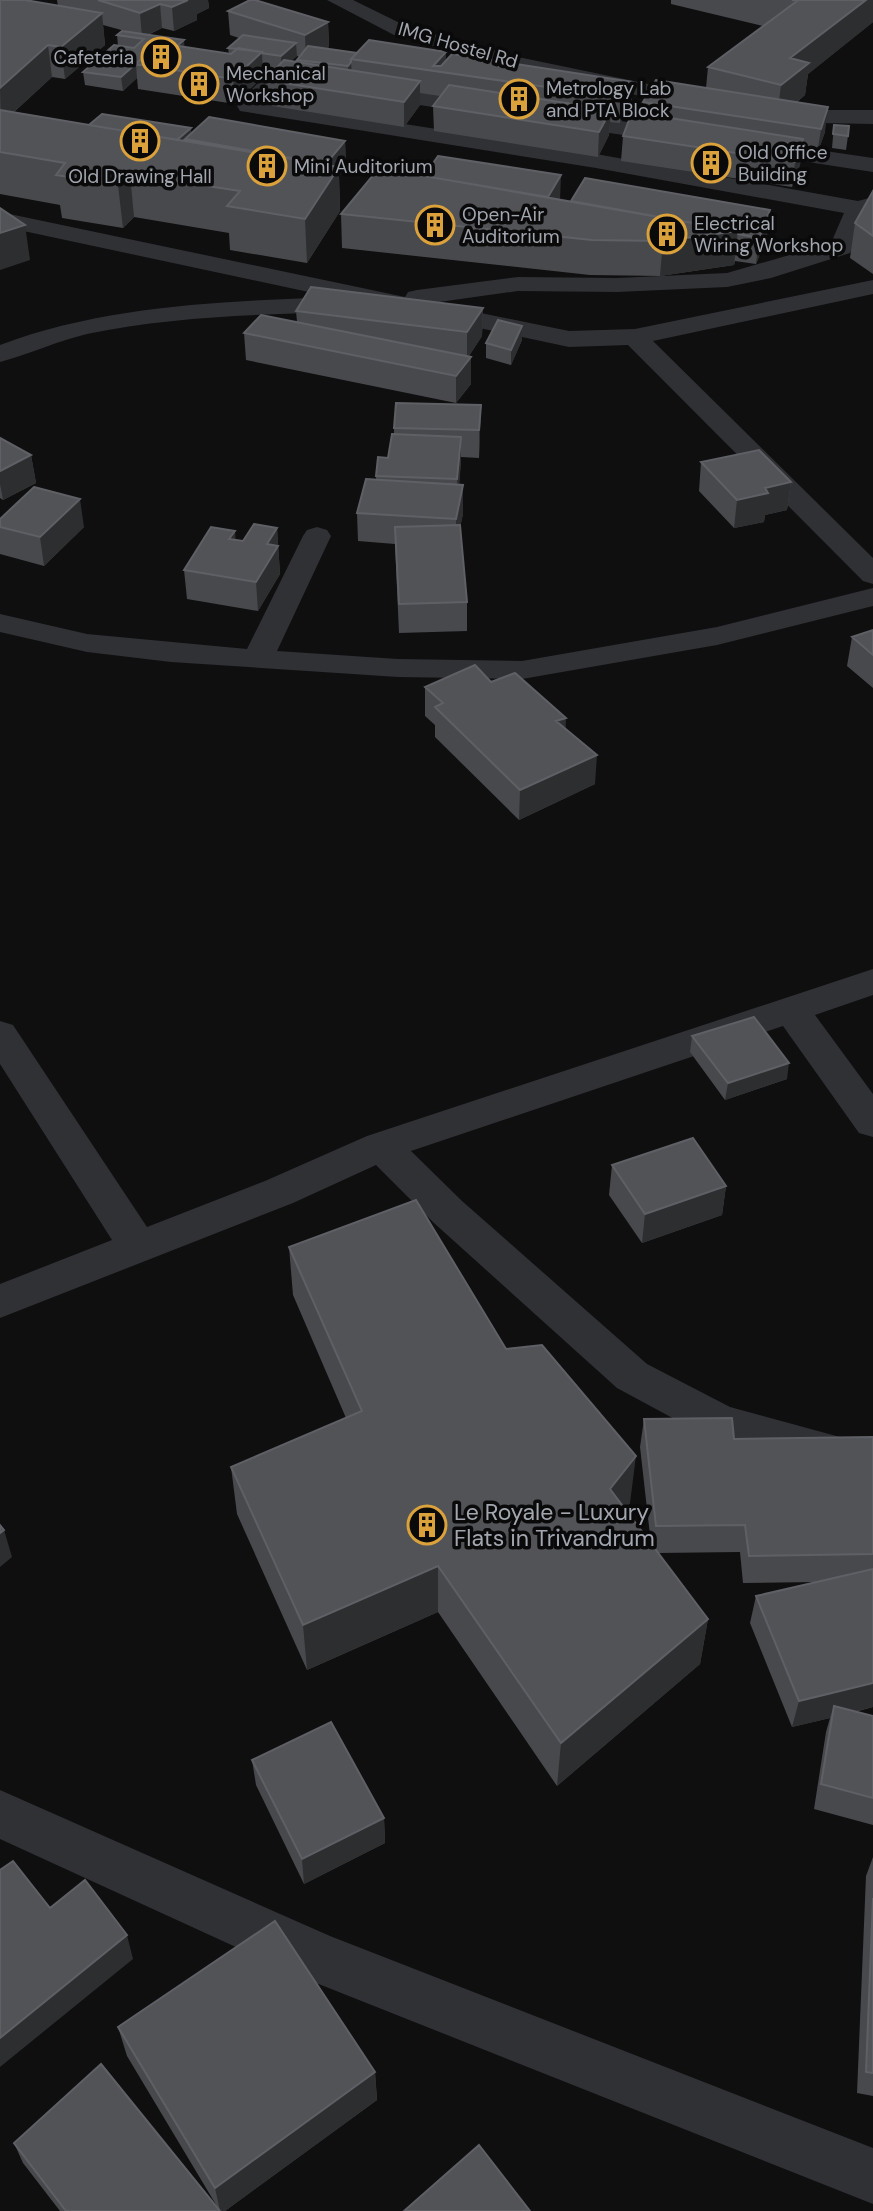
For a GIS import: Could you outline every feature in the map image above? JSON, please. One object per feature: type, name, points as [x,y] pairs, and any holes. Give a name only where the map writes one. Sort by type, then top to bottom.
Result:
[{"type":"street","name":"IMG Hostel Rd","points":[[337,0],[401,31],[515,63],[727,108]]},
{"type":"street","points":[[0,354],[63,332],[132,317],[253,306],[387,301],[518,284],[617,285],[727,280],[762,273],[841,248],[866,206],[248,106],[277,77],[507,111]]},
{"type":"street","points":[[751,113],[783,119],[807,116],[873,117]]},
{"type":"street","points":[[534,115],[697,139]]},
{"type":"street","points":[[724,143],[873,165]]},
{"type":"street","points":[[0,219],[569,339],[635,337],[873,287]]},
{"type":"street","points":[[635,337],[873,575]]},
{"type":"street","points":[[257,659],[317,536]]},
{"type":"street","points":[[0,623],[99,645],[398,668],[522,670],[717,636],[873,597]]},
{"type":"street","points":[[819,610],[873,625]]},
{"type":"street","points":[[0,653],[40,632]]},
{"type":"street","points":[[0,1301],[279,1192],[381,1146],[873,982]]},
{"type":"street","points":[[790,1008],[873,1124]]},
{"type":"street","points":[[0,1034],[138,1247]]},
{"type":"street","points":[[381,1146],[448,1212],[632,1376],[719,1422],[873,1465]]},
{"type":"street","points":[[9,1828],[320,1958],[873,2176]]},
{"type":"building","points":[[0,0],[25,0],[102,13],[61,47],[48,45],[0,88]]},
{"type":"building","points":[[98,0],[188,0],[172,7],[160,4],[140,13]]},
{"type":"building","points":[[250,0],[328,22],[305,35],[228,11]]},
{"type":"building","points":[[792,0],[866,0],[790,58],[809,63],[781,85],[708,67],[797,1]]},
{"type":"building","points":[[122,31],[184,40],[177,46],[159,43],[121,77],[83,72],[114,45],[134,48],[144,39],[117,35]]},
{"type":"building","points":[[243,35],[296,43],[281,56],[228,48]]},
{"type":"building","points":[[369,40],[446,52],[433,66],[441,66],[452,54],[633,82],[622,98],[351,59]]},
{"type":"building","points":[[159,43],[231,54],[238,48],[262,52],[233,79],[136,64]]},
{"type":"building","points":[[308,46],[357,53],[348,66],[297,60]]},
{"type":"building","points":[[284,60],[420,81],[404,102],[265,80]]},
{"type":"building","points":[[656,80],[828,107],[821,129],[643,102]]},
{"type":"building","points":[[449,85],[611,110],[599,132],[433,106]]},
{"type":"building","points":[[0,110],[339,167],[305,219],[227,206],[240,191],[130,174],[118,185],[56,175],[65,163],[0,152]]},
{"type":"building","points":[[632,112],[803,139],[795,162],[623,136]]},
{"type":"building","points":[[102,114],[191,128],[177,140],[89,125]]},
{"type":"building","points":[[209,117],[345,141],[326,164],[185,139]]},
{"type":"building","points":[[834,125],[849,126],[848,136],[833,134]]},
{"type":"building","points":[[438,156],[561,175],[548,197],[424,176]]},
{"type":"building","points":[[379,168],[738,231],[663,241],[592,240],[341,214]]},
{"type":"building","points":[[585,178],[770,210],[759,238],[738,234],[738,231],[571,201]]},
{"type":"building","points":[[873,191],[873,236],[855,223]]},
{"type":"building","points":[[0,208],[25,225],[0,233]]},
{"type":"building","points":[[311,287],[483,308],[467,332],[296,311]]},
{"type":"building","points":[[261,315],[471,357],[456,376],[244,333]]},
{"type":"building","points":[[498,320],[522,326],[511,350],[486,343]]},
{"type":"building","points":[[396,403],[481,405],[479,430],[394,428]]},
{"type":"building","points":[[392,434],[461,437],[457,479],[376,476],[378,457],[388,458]]},
{"type":"building","points":[[0,438],[31,455],[0,471]]},
{"type":"building","points":[[759,450],[791,482],[765,488],[768,493],[737,500],[701,462]]},
{"type":"building","points":[[366,479],[463,485],[456,519],[357,513]]},
{"type":"building","points":[[34,487],[80,499],[40,537],[0,527],[0,519]]},
{"type":"building","points":[[254,524],[277,528],[267,544],[278,546],[256,582],[184,570],[211,527],[235,531],[229,539],[243,541]]},
{"type":"building","points":[[460,525],[467,602],[399,604],[395,527]]},
{"type":"building","points":[[873,630],[873,655],[852,637]]},
{"type":"building","points":[[475,665],[491,682],[515,673],[566,718],[556,721],[597,755],[520,790],[435,707],[443,703],[425,687]]},
{"type":"building","points":[[754,1017],[789,1063],[728,1083],[692,1036]]},
{"type":"building","points":[[693,1138],[726,1186],[645,1214],[612,1165]]},
{"type":"building","name":"Le Royale - Luxury Flats in Trivandrum","points":[[416,1200],[506,1349],[542,1345],[636,1456],[610,1489],[708,1619],[561,1743],[438,1566],[303,1625],[231,1467],[362,1411],[289,1247]]},
{"type":"building","points":[[732,1418],[734,1439],[873,1437],[873,1554],[749,1556],[745,1525],[656,1526],[644,1419]]},
{"type":"building","points":[[873,1569],[873,1683],[799,1701],[756,1596]]},
{"type":"building","points":[[834,1706],[873,1716],[873,1798],[821,1784]]},
{"type":"building","points":[[331,1722],[384,1818],[302,1859],[252,1760]]},
{"type":"building","points":[[13,1861],[50,1908],[85,1880],[127,1935],[0,2038],[0,1870]]},
{"type":"building","points":[[873,1898],[873,2073],[866,2072]]},
{"type":"building","points":[[275,1921],[375,2072],[215,2188],[118,2027]]},
{"type":"building","points":[[101,2064],[220,2211],[66,2211],[14,2143]]},
{"type":"building","points":[[479,2145],[530,2211],[404,2211]]},
{"type":"place","name":"Cafeteria","points":[[161,57]]},
{"type":"place","name":"Mechanical Workshop","points":[[199,84]]},
{"type":"place","name":"Metrology Lab and PTA Block","points":[[519,99]]},
{"type":"place","name":"Old Drawing Hall","points":[[140,141]]},
{"type":"place","name":"Old Office Building","points":[[711,163]]},
{"type":"place","name":"Mini Auditorium","points":[[267,166]]},
{"type":"place","name":"Open-Air Auditorium","points":[[435,225]]},
{"type":"place","name":"Electrical Wiring Workshop","points":[[667,234]]},
{"type":"place","name":"Le Royale - Luxury Flats in Trivandrum","points":[[427,1525]]}]
